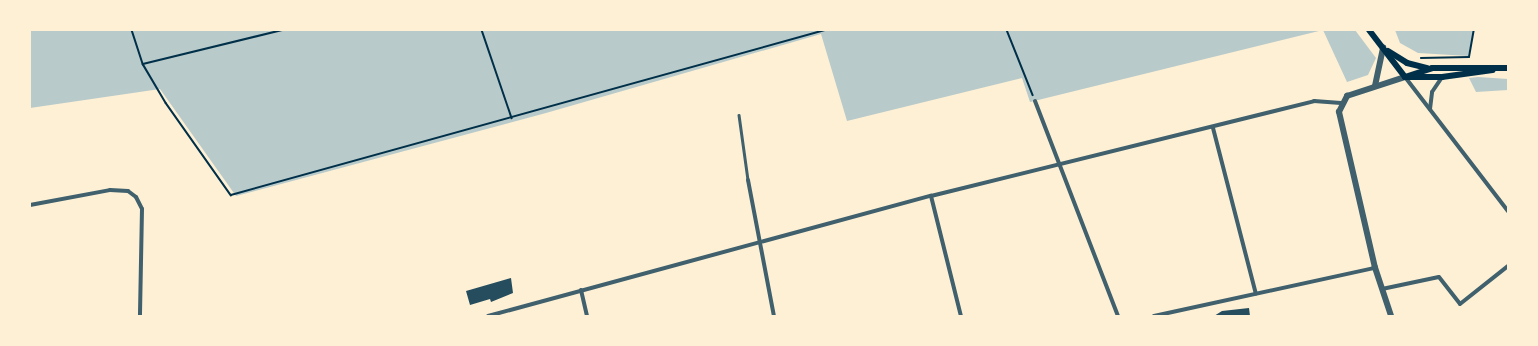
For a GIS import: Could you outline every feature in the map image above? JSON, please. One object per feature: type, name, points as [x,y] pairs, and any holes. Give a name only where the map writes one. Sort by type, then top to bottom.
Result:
[{"type":"main road","points":[[1369,30],[1405,77]]},
{"type":"main road","points":[[1383,48],[1407,63],[1432,68],[1508,68]]},
{"type":"main road","points":[[1405,77],[1432,68]]},
{"type":"main road","points":[[1405,77],[1442,77],[1501,68]]},
{"type":"street","points":[[1374,86],[1383,48]]},
{"type":"street","points":[[1391,316],[1375,268],[1340,117],[1341,103],[1347,96],[1405,77],[1508,211]]},
{"type":"street","points":[[1430,109],[1432,92],[1442,77]]},
{"type":"street","points":[[488,316],[759,241],[931,196],[1213,128],[1320,100],[1341,103]]},
{"type":"street","points":[[1035,101],[1062,164],[1118,316]]},
{"type":"street","points":[[1213,128],[1256,294]]},
{"type":"street","points":[[748,180],[774,316]]},
{"type":"street","points":[[30,205],[110,190],[128,191],[136,197],[142,209],[140,316]]},
{"type":"street","points":[[931,196],[961,316]]},
{"type":"street","points":[[1382,289],[1439,277],[1460,304],[1508,266]]},
{"type":"street","points":[[1154,316],[1375,268]]},
{"type":"street","points":[[582,290],[587,316]]},
{"type":"lane","points":[[739,115],[748,180]]},
{"type":"path","points":[[132,30],[143,64],[167,106],[231,195],[825,30]]},
{"type":"path","points":[[143,64],[283,30]]},
{"type":"path","points":[[482,30],[512,118]]},
{"type":"path","points":[[1007,30],[1035,101]]},
{"type":"path","points":[[1420,58],[1469,57],[1474,30]]},
{"type":"shaded area","points":[[30,30],[1323,30],[1030,102],[1022,78],[847,121],[821,34],[546,113],[236,196],[160,89],[30,108]]},
{"type":"shaded area","points":[[1323,30],[1355,30],[1376,58],[1368,75],[1347,82]]},
{"type":"shaded area","points":[[1395,30],[1474,30],[1468,56],[1418,53],[1400,43]]},
{"type":"shaded area","points":[[1478,77],[1508,79],[1508,90],[1476,92],[1469,78]]},
{"type":"building","points":[[511,278],[513,293],[491,302],[490,299],[470,305],[466,291]]},
{"type":"building","points":[[1249,308],[1250,316],[1214,316],[1222,311]]}]
